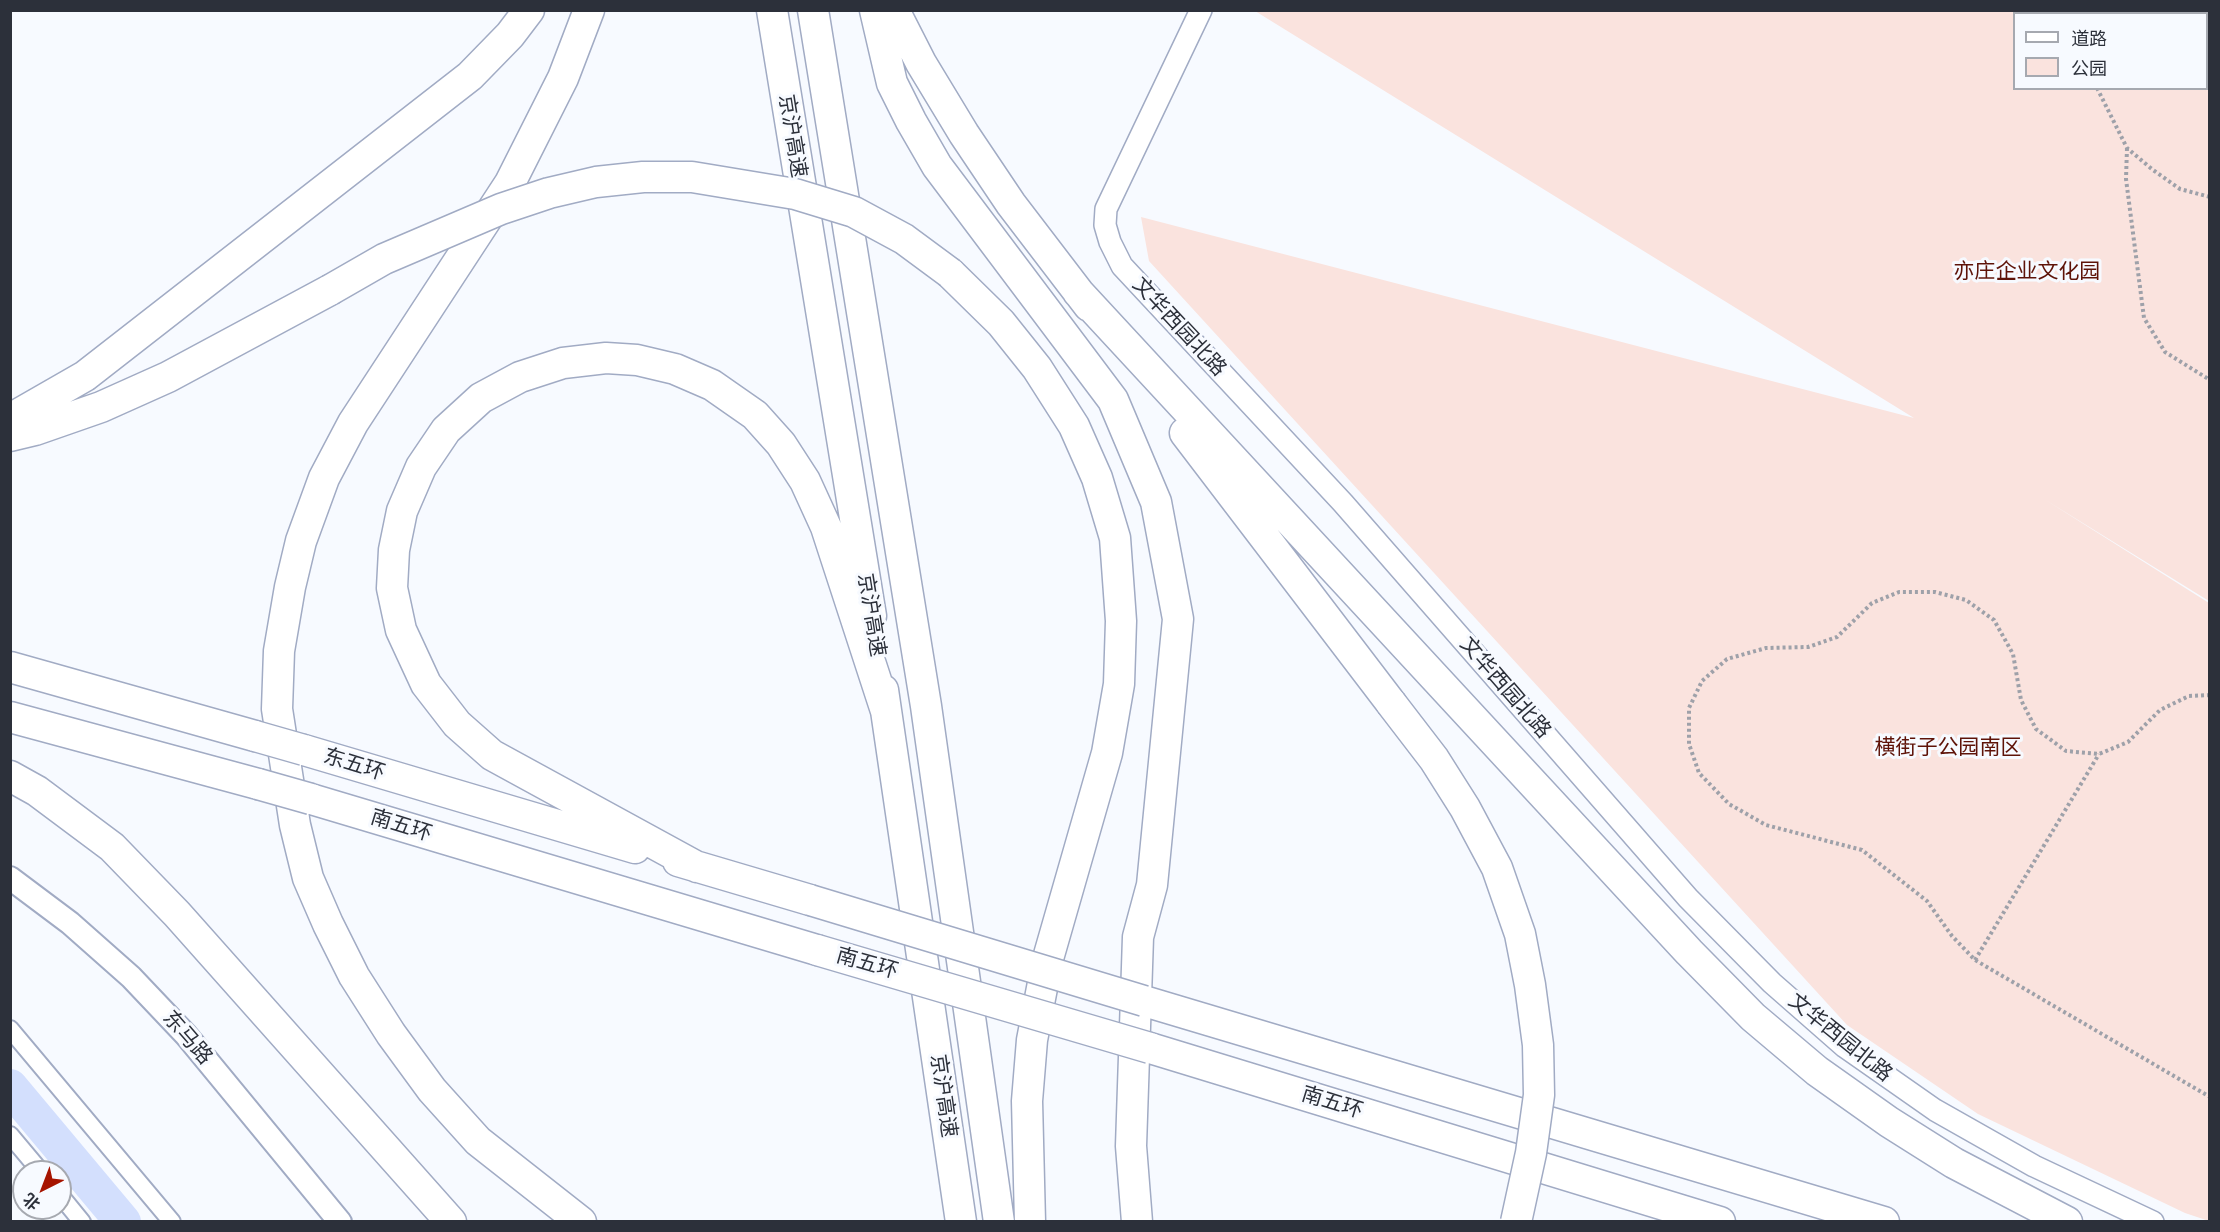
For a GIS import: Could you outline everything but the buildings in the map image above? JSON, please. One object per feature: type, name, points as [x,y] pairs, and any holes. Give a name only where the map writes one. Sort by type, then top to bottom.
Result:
[{"type":"highway","points":[[10,419],[85,376],[452,90],[510,35],[529,10]]},
{"type":"highway","points":[[581,1221],[478,1141],[432,1090],[391,1034],[354,976],[308,878],[295,825],[277,709],[279,651],[290,587],[301,541],[324,478],[353,423],[510,183],[563,78],[589,10]]},
{"type":"highway","name":"京沪高速","points":[[772,10],[886,711],[961,1221]]},
{"type":"highway","name":"京沪高速","points":[[813,10],[926,706],[999,1221]]},
{"type":"highway","points":[[874,10],[892,83],[936,166],[1113,400],[1156,502],[1178,619],[1155,861],[1138,937],[1131,1146],[1137,1221]]},
{"type":"highway","points":[[894,10],[921,63],[964,134],[1011,204],[1434,759],[1497,868],[1520,934],[1538,1045],[1539,1095],[1531,1153],[1516,1221]]},
{"type":"highway","points":[[10,435],[35,430],[101,407],[168,377],[384,260],[501,209],[549,193],[596,182],[643,177],[692,177],[795,194],[854,212],[904,239],[950,273],[1001,324],[1037,368],[1074,426],[1097,478],[1114,538],[1121,621],[1119,684],[1107,753],[1047,962],[1032,1040],[1027,1101],[1030,1221]]},
{"type":"highway","points":[[1078,292],[1689,952],[1753,1017],[1817,1071],[1889,1122],[1954,1163],[2067,1221]]},
{"type":"highway","points":[[886,711],[826,527],[804,481],[781,444],[755,415],[712,385],[675,369],[637,360],[616,358],[563,363],[520,377],[481,398],[446,430],[421,467],[402,511],[394,550],[393,588],[401,630],[426,684],[457,724],[492,755],[697,867],[1884,1221]]},
{"type":"highway","name":"东五环","points":[[10,667],[304,750],[697,867]]},
{"type":"highway","name":"南五环","points":[[10,717],[311,799],[1150,1048],[1720,1221]]},
{"type":"highway","points":[[10,776],[37,791],[112,847],[177,914],[452,1221]]},
{"type":"main road","name":"东马路","points":[[10,878],[70,923],[131,976],[186,1035],[340,1221]]},
{"type":"street","name":"文华西园北路","points":[[1201,10],[1106,209],[1105,225],[1110,242],[1122,266],[1343,503],[1688,898],[1772,982],[1845,1047],[1935,1110],[2034,1166],[2153,1221]]},
{"type":"street","points":[[10,1029],[172,1221]]},
{"type":"street","points":[[10,1135],[31,1160]]},
{"type":"street","points":[[72,1209],[82,1221]]},
{"type":"path","points":[[2098,90],[2127,148],[2152,170],[2180,189],[2210,198]]},
{"type":"path","points":[[2127,148],[2126,179],[2144,318],[2165,352],[2210,380]]},
{"type":"path","points":[[2210,695],[2189,696],[2160,710],[2128,742],[2099,754],[2066,751],[2036,729],[2020,700],[2013,654],[1994,620],[1966,600],[1935,592],[1899,592],[1872,603],[1837,637],[1809,647],[1766,648],[1727,659],[1702,681],[1689,708],[1689,744],[1699,773],[1729,804],[1766,825],[1862,850],[1927,901],[1952,936],[1975,960],[2210,1097]]},
{"type":"path","points":[[1975,960],[2099,754]]},
{"type":"green space","name":"横街子公园南区","points":[[1255,11],[2209,11],[2209,601],[2044,499],[2209,603],[2209,1221],[2185,1213],[1978,1114],[1847,1025],[1149,261],[1141,217],[1914,418]]},
{"type":"waterway","points":[[10,1087],[123,1222]]},
{"type":"park label","name":"亦庄企业文化园","points":[[2027,272]]}]
